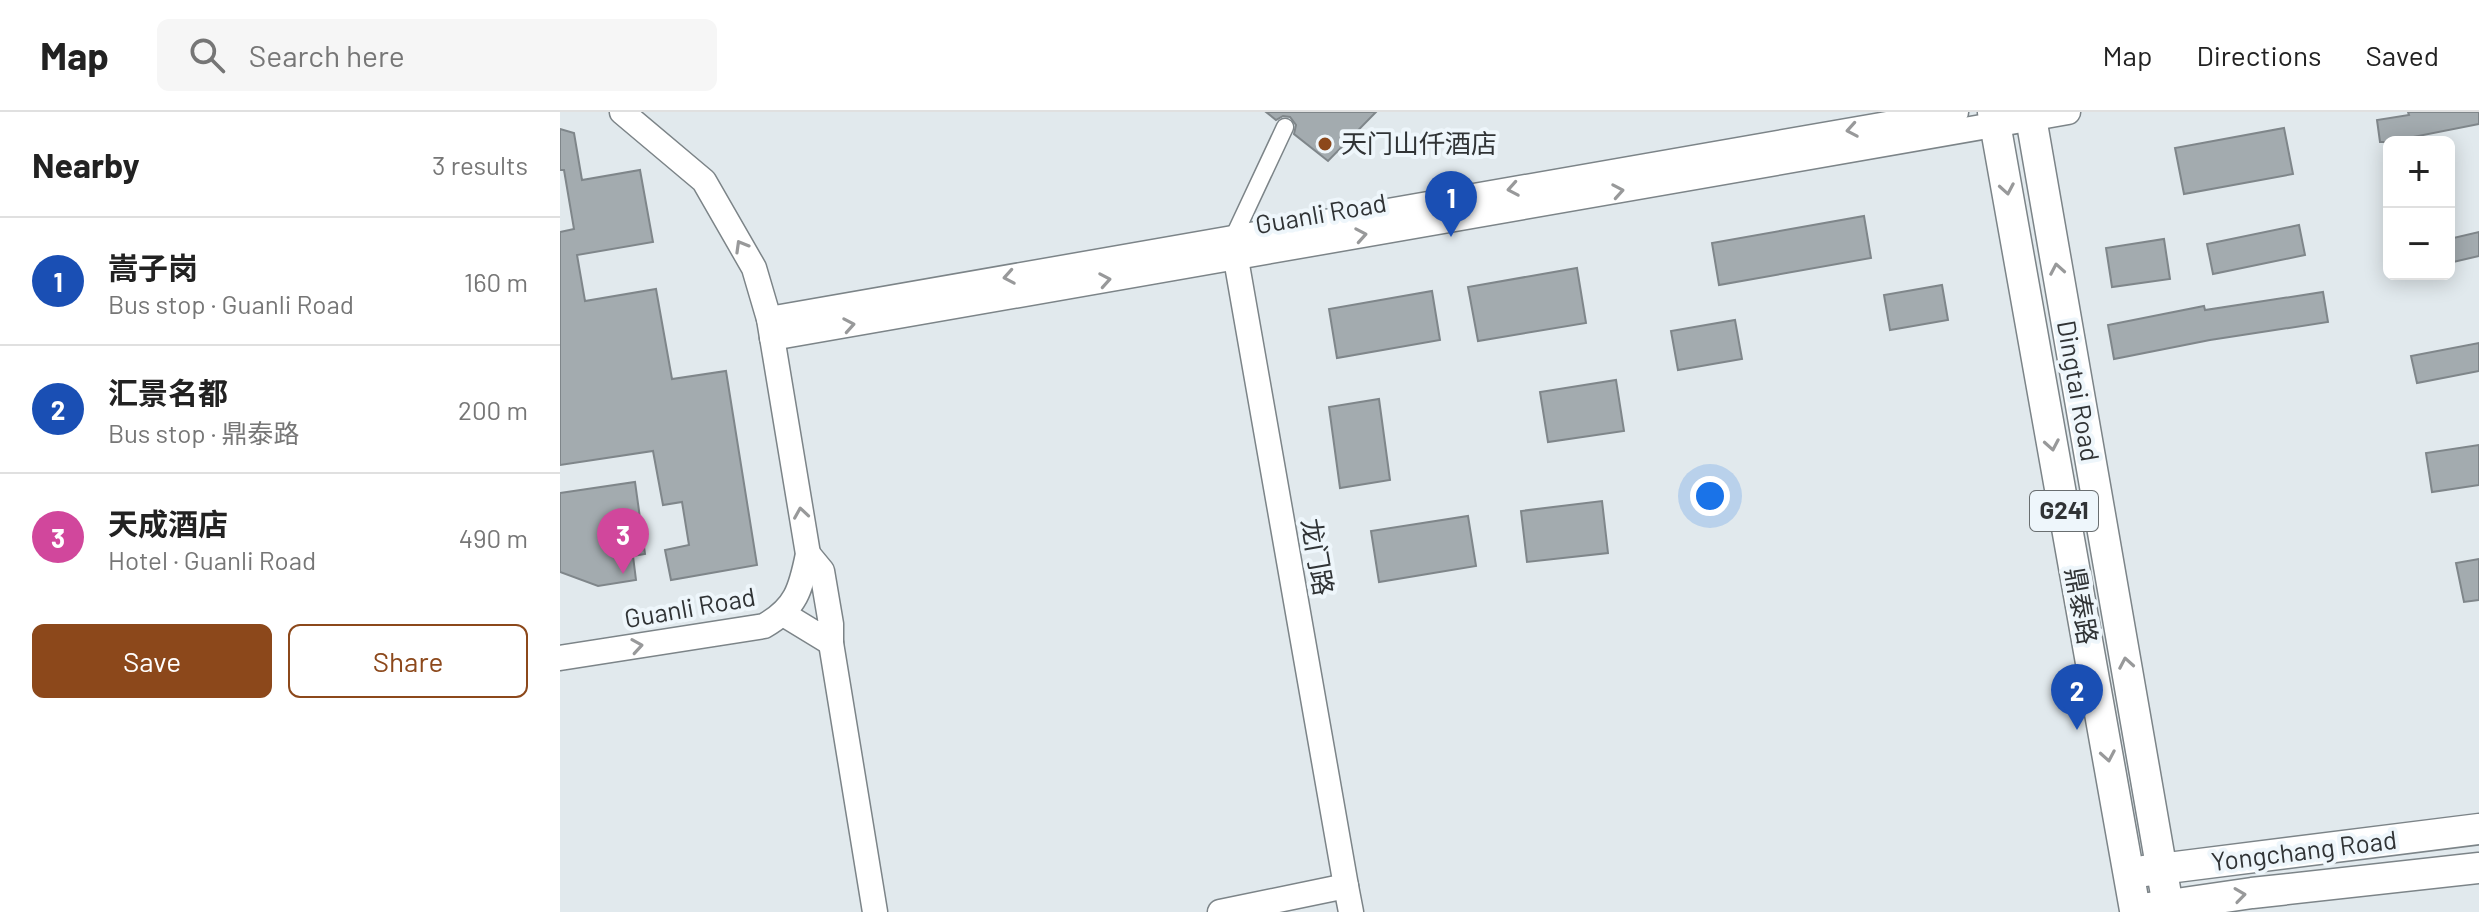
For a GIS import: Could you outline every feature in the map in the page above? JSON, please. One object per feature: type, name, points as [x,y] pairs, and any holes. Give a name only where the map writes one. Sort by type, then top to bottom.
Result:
[{"type":"highway","name":"Dingtai Road","points":[[2030,115],[2168,906]]},
{"type":"highway","name":"鼎泰路","points":[[1994,118],[2135,911]]},
{"type":"highway","name":"Yongchang Road","points":[[2129,874],[2479,829]]},
{"type":"highway","name":"Yongchang Road","points":[[2135,911],[2252,893],[2479,868]]},
{"type":"main road","name":"Guanli Road","points":[[560,658],[764,626],[785,615],[803,583],[808,554],[771,329],[754,268],[704,181],[646,120],[622,112]]},
{"type":"main road","name":"Guanli Road","points":[[1234,248],[1956,112]]},
{"type":"main road","name":"Guanli Road","points":[[771,329],[1994,118],[2068,112]]},
{"type":"main road","name":"龙门路","points":[[1234,248],[1351,912]]},
{"type":"main road","points":[[808,554],[822,571],[875,912]]},
{"type":"main road","points":[[785,615],[831,643]]},
{"type":"main road","points":[[1220,912],[1346,886]]},
{"type":"street","points":[[1234,248],[1285,127]]},
{"type":"building","name":"天门山仟酒店","points":[[1266,112],[1376,112],[1328,161],[1294,134],[1296,125],[1290,117],[1283,116],[1276,120]]},
{"type":"building","points":[[2408,112],[2479,112],[2479,124],[2418,136],[2383,136],[2383,142],[2380,142],[2377,120],[2409,115]]},
{"type":"building","points":[[2284,128],[2293,174],[2184,194],[2175,148]]},
{"type":"building","points":[[560,129],[574,133],[582,180],[640,170],[653,242],[577,255],[585,301],[656,289],[672,379],[726,371],[757,565],[671,580],[665,550],[689,545],[682,502],[663,505],[653,451],[560,465],[560,232],[574,229],[564,170],[560,170]]},
{"type":"building","points":[[1864,216],[1871,258],[1719,285],[1712,243]]},
{"type":"building","points":[[2299,225],[2305,255],[2213,274],[2207,244]]},
{"type":"building","points":[[2479,232],[2479,256],[2455,262],[2455,238]]},
{"type":"building","points":[[2164,239],[2170,279],[2112,287],[2106,248]]},
{"type":"building","points":[[1577,268],[1586,323],[1478,341],[1468,287]]},
{"type":"building","points":[[1942,285],[1948,320],[1890,330],[1884,295]]},
{"type":"building","points":[[1432,291],[1440,340],[1337,358],[1329,309]]},
{"type":"building","points":[[2323,292],[2328,322],[2114,359],[2108,325],[2204,306],[2205,310]]},
{"type":"building","points":[[1735,320],[1742,359],[1678,370],[1671,331]]},
{"type":"building","points":[[2479,343],[2479,371],[2417,383],[2411,356]]},
{"type":"building","points":[[1616,380],[1624,431],[1548,442],[1540,392]]},
{"type":"building","points":[[1379,399],[1390,480],[1340,488],[1329,407]]},
{"type":"building","points":[[2479,445],[2479,485],[2432,492],[2426,453]]},
{"type":"building","points":[[635,482],[645,554],[633,556],[636,580],[598,586],[560,572],[560,493]]},
{"type":"building","points":[[1602,501],[1608,553],[1527,562],[1521,511]]},
{"type":"building","points":[[1468,516],[1476,566],[1379,582],[1371,531]]},
{"type":"building","points":[[2479,559],[2479,600],[2464,602],[2456,563]]},
{"type":"place","name":"天门山仟酒店","points":[[1325,144]]},
{"type":"place","name":"嵩子岗","points":[[1451,237]]},
{"type":"place","name":"天成酒店","points":[[623,574]]},
{"type":"place","name":"汇景名都","points":[[2077,730]]}]
